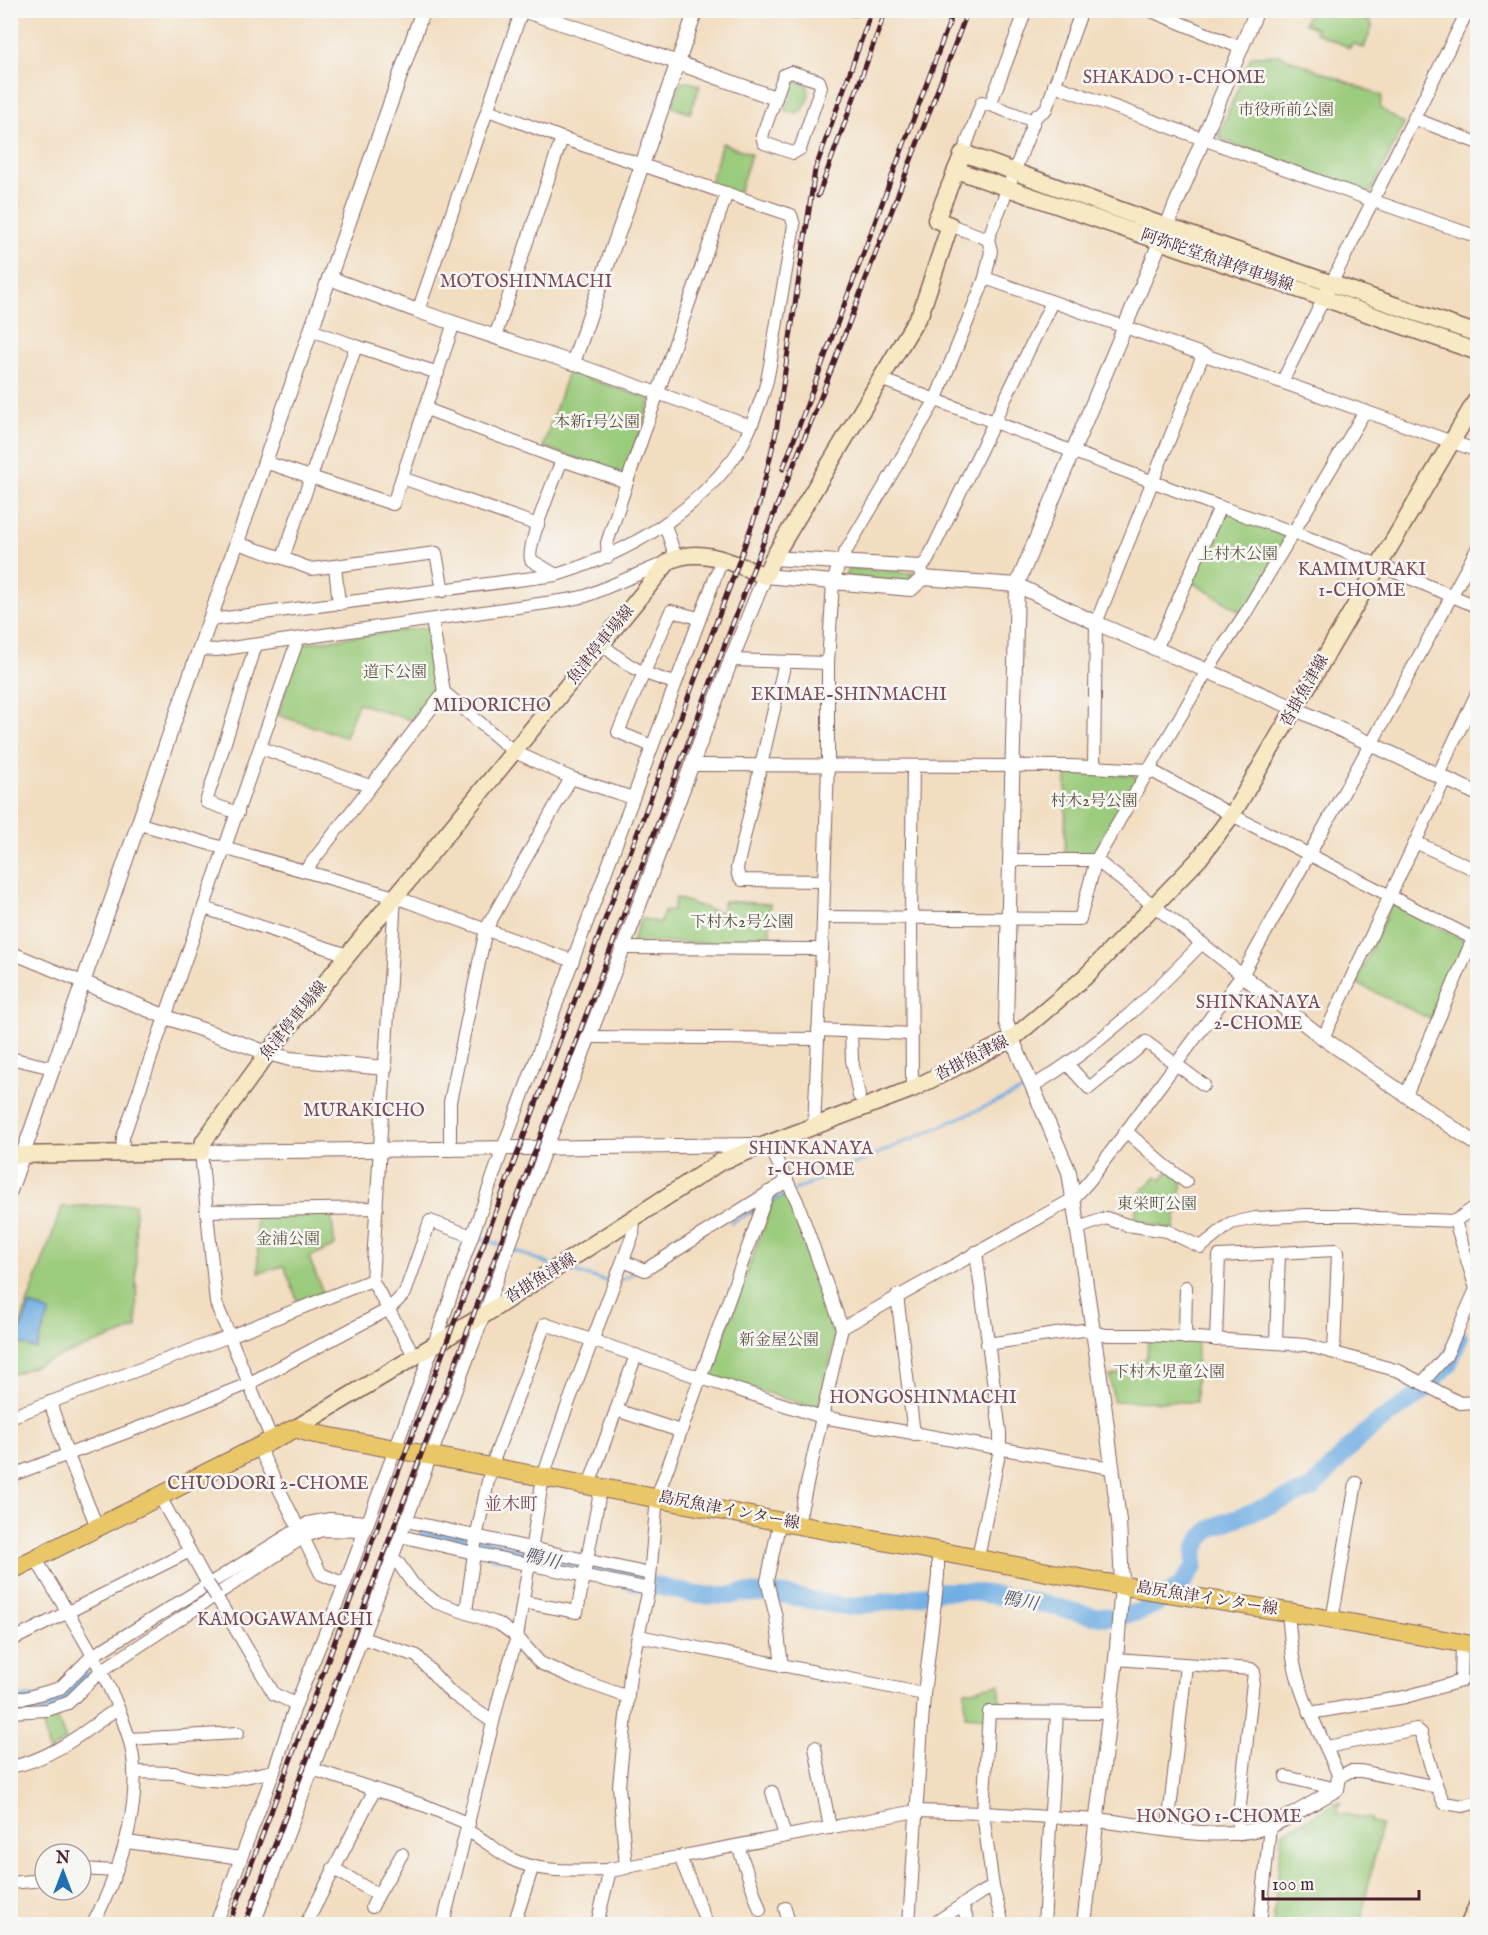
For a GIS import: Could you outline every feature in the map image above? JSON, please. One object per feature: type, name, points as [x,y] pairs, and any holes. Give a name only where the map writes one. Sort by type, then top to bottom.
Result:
[{"type":"main road","points":[[672,559],[699,555],[722,559],[765,576],[773,558],[921,312],[950,225],[936,220],[963,153]]},
{"type":"main road","name":"阿弥陀堂魚津停車場線","points":[[963,153],[1015,171],[1164,234]]},
{"type":"main road","name":"阿弥陀堂魚津停車場線","points":[[956,170],[1008,188],[1164,234],[1329,291],[1478,351]]},
{"type":"main road","name":"阿弥陀堂魚津停車場線","points":[[1329,291],[1478,334]]},
{"type":"main road","name":"沓掛魚津線","points":[[296,1428],[484,1315],[634,1220],[720,1162],[912,1089],[1012,1039],[1085,977],[1199,859],[1232,815],[1478,397]]},
{"type":"main road","name":"魚津停車場線","points":[[201,1152],[204,1141],[268,1053],[672,559]]},
{"type":"main road","points":[[17,1155],[201,1152]]},
{"type":"main road","points":[[10,1571],[296,1428]]},
{"type":"main road","name":"島尻魚津インター線","points":[[296,1428],[310,1433],[1153,1591],[1288,1612],[1470,1645]]},
{"type":"street","points":[[10,1191],[17,1155],[53,1068],[140,824],[423,10]]},
{"type":"street","points":[[418,311],[522,10],[775,98]]},
{"type":"street","points":[[573,363],[696,10]]},
{"type":"street","points":[[990,105],[1026,10]]},
{"type":"street","points":[[813,1128],[822,949],[828,764],[828,663],[833,582],[840,561],[935,401],[985,278],[991,251],[988,239],[1036,116],[1046,109],[1083,10]]},
{"type":"street","points":[[1149,10],[1241,48]]},
{"type":"street","points":[[1084,1924],[1116,1659],[1122,1585],[1119,1521],[1069,1172],[1006,1022],[1017,585],[1257,10]]},
{"type":"street","points":[[1282,382],[1468,10]]},
{"type":"street","points":[[791,72],[819,81],[821,87],[800,149],[793,153],[764,143],[762,136],[775,98],[784,75],[791,72]]},
{"type":"street","points":[[1054,85],[1478,237]]},
{"type":"street","points":[[963,153],[982,102],[1034,121]]},
{"type":"street","points":[[210,620],[556,575],[608,557],[633,545],[664,525],[715,479],[734,457],[750,426],[765,386],[794,225],[791,215],[562,138],[488,110]]},
{"type":"street","points":[[1415,119],[1478,143]]},
{"type":"street","points":[[495,337],[562,138]]},
{"type":"street","points":[[608,557],[607,543],[727,193]]},
{"type":"street","points":[[950,225],[988,239]]},
{"type":"street","points":[[329,278],[750,426]]},
{"type":"street","points":[[985,278],[1478,451]]},
{"type":"street","points":[[254,1924],[546,1147],[765,576],[911,589],[922,572],[1052,302]]},
{"type":"street","points":[[265,462],[393,504],[454,323]]},
{"type":"street","points":[[311,330],[438,373]]},
{"type":"street","points":[[283,558],[356,346]]},
{"type":"street","points":[[1094,767],[1096,623],[1203,354]]},
{"type":"street","points":[[880,379],[1220,507],[1293,532],[1478,607]]},
{"type":"street","points":[[426,409],[627,482]]},
{"type":"street","points":[[823,917],[1080,919],[1096,861],[1207,671],[1245,614],[1365,411]]},
{"type":"street","points":[[556,575],[531,560],[529,555],[562,460]]},
{"type":"street","points":[[402,478],[538,525]]},
{"type":"street","points":[[1156,649],[1220,507]]},
{"type":"street","points":[[199,649],[217,650],[256,645],[586,596],[672,559],[664,525]]},
{"type":"street","points":[[237,543],[311,569],[436,553],[443,591]]},
{"type":"street","points":[[842,1328],[897,1295],[1073,1199],[1242,975],[1478,548]]},
{"type":"street","points":[[773,558],[840,561],[1017,585],[1096,623],[1294,708],[1478,794]]},
{"type":"street","points":[[216,1924],[274,1771],[296,1704],[345,1584],[503,1148],[722,559]]},
{"type":"street","points":[[335,566],[339,604]]},
{"type":"street","points":[[652,746],[618,732],[671,610],[699,618]]},
{"type":"street","points":[[432,620],[444,692],[513,751],[572,778],[633,798]]},
{"type":"street","points":[[122,1154],[123,1137],[298,639]]},
{"type":"street","points":[[602,644],[623,663],[644,674],[675,683]]},
{"type":"street","points":[[238,813],[206,802],[256,645]]},
{"type":"street","points":[[731,660],[828,663]]},
{"type":"street","points":[[785,662],[737,868],[738,875],[742,880],[824,881]]},
{"type":"street","points":[[1323,1038],[1415,842],[1478,691]]},
{"type":"street","points":[[305,871],[444,692]]},
{"type":"street","points":[[261,748],[370,786]]},
{"type":"street","points":[[692,765],[828,764],[1012,768],[1094,767],[1150,770],[1390,896],[1476,936],[1406,1095]]},
{"type":"street","points":[[912,1089],[913,766]]},
{"type":"street","points":[[450,1150],[450,1102],[486,929],[572,778]]},
{"type":"street","points":[[140,824],[395,897],[573,961]]},
{"type":"street","points":[[1415,842],[1478,871]]},
{"type":"street","points":[[1010,860],[1096,861],[1323,1038],[1478,1145]]},
{"type":"street","points":[[395,897],[372,1280],[415,1357]]},
{"type":"street","points":[[204,908],[348,955]]},
{"type":"street","points":[[1033,1086],[1068,1065],[1128,1017],[1202,943]]},
{"type":"street","points":[[624,948],[822,949]]},
{"type":"street","points":[[10,952],[166,1017],[268,1053],[290,1059],[385,1068]]},
{"type":"street","points":[[588,1037],[818,1035],[851,1032],[912,1034]]},
{"type":"street","points":[[851,1032],[852,1060],[859,1096]]},
{"type":"street","points":[[1068,1065],[1089,1088],[1146,1042],[1204,1085]]},
{"type":"street","points":[[10,1058],[53,1068]]},
{"type":"street","points":[[1126,1131],[1186,1182]]},
{"type":"street","points":[[345,1584],[321,1574],[301,1533],[266,1444],[248,1384],[216,1303],[201,1152],[769,1145],[797,1201],[842,1328],[822,1417],[789,1522],[767,1581],[776,1617],[782,1666]]},
{"type":"street","points":[[623,1261],[645,1270],[787,1181]]},
{"type":"street","points":[[626,1867],[618,1786],[631,1666],[649,1589],[657,1497],[768,1192]]},
{"type":"street","points":[[1076,1229],[1106,1218],[1167,1231],[1201,1247],[1231,1223],[1256,1218],[1358,1215],[1455,1221],[1478,1205]]},
{"type":"street","points":[[206,1211],[377,1208]]},
{"type":"street","points":[[443,1924],[493,1722],[517,1637],[543,1477],[565,1412],[633,1234],[634,1220]]},
{"type":"street","points":[[10,1476],[248,1384],[388,1308],[405,1293],[430,1221],[472,1236]]},
{"type":"street","points":[[1422,1383],[1446,1356],[1476,1289],[1455,1221]]},
{"type":"street","points":[[1216,1340],[1219,1256],[1335,1250],[1338,1252],[1334,1351]]},
{"type":"street","points":[[976,1252],[1000,1432],[999,1449],[978,1558]]},
{"type":"street","points":[[1276,1342],[1279,1253]]},
{"type":"street","points":[[10,1417],[230,1336],[372,1280]]},
{"type":"street","points":[[1185,1338],[1186,1287]]},
{"type":"street","points":[[897,1295],[914,1434]]},
{"type":"street","points":[[466,1612],[475,1545],[491,1467],[545,1324],[822,1417],[1111,1468]]},
{"type":"street","points":[[987,1344],[1083,1330],[1107,1335],[1306,1345],[1399,1371],[1460,1402],[1478,1402]]},
{"type":"street","points":[[523,1602],[577,1612],[587,1561],[595,1486],[616,1410],[636,1355]]},
{"type":"street","points":[[50,1402],[67,1453],[98,1529]]},
{"type":"street","points":[[616,1410],[680,1431]]},
{"type":"street","points":[[1332,1620],[1356,1483]]},
{"type":"street","points":[[160,1497],[208,1584],[274,1694],[296,1704]]},
{"type":"street","points":[[10,1698],[25,1698],[60,1688],[301,1533],[308,1523],[330,1519],[365,1527]]},
{"type":"street","points":[[406,1521],[528,1564],[649,1589]]},
{"type":"street","points":[[10,1712],[47,1710],[68,1703],[97,1664],[301,1533]]},
{"type":"street","points":[[400,1536],[531,1549],[650,1574]]},
{"type":"street","points":[[10,1641],[190,1551]]},
{"type":"street","points":[[909,1924],[924,1694],[939,1551]]},
{"type":"street","points":[[36,1559],[97,1664],[118,1708],[129,1739],[134,1772],[133,1810],[127,1842],[93,1924]]},
{"type":"street","points":[[392,1559],[399,1564],[413,1584],[435,1602],[499,1624],[517,1637],[540,1663],[628,1697]]},
{"type":"street","points":[[1288,1612],[1296,1672],[1310,1713],[1327,1747],[1338,1783]]},
{"type":"street","points":[[639,1636],[924,1694]]},
{"type":"street","points":[[362,1638],[417,1656],[451,1693],[493,1722]]},
{"type":"street","points":[[1310,1713],[1405,1696],[1461,1681],[1470,1645]]},
{"type":"street","points":[[1116,1659],[1251,1669],[1254,1672],[1237,1834]]},
{"type":"street","points":[[1168,1828],[1186,1665]]},
{"type":"street","points":[[10,1767],[24,1765],[46,1757],[118,1708]]},
{"type":"street","points":[[1003,1924],[993,1887],[983,1813],[989,1712],[1108,1713]]},
{"type":"street","points":[[1044,1924],[1057,1713]]},
{"type":"street","points":[[1327,1747],[1416,1730],[1421,1733],[1444,1803],[1463,1806],[1478,1802]]},
{"type":"street","points":[[129,1739],[238,1733]]},
{"type":"street","points":[[815,1747],[830,1828]]},
{"type":"street","points":[[312,1769],[426,1806],[468,1828],[512,1860],[533,1866],[563,1870],[610,1870],[916,1811],[1096,1820],[1203,1833],[1237,1834],[1270,1826],[1338,1783],[1350,1771],[1361,1771],[1437,1787]]},
{"type":"street","points":[[134,1772],[174,1773],[197,1779],[225,1780],[274,1771]]},
{"type":"street","points":[[1286,1777],[1338,1783]]},
{"type":"street","points":[[306,1924],[375,1789]]},
{"type":"street","points":[[772,1792],[785,1836]]},
{"type":"street","points":[[1260,1924],[1270,1826]]},
{"type":"street","points":[[127,1842],[241,1858]]},
{"type":"street","points":[[738,1846],[760,1910]]},
{"type":"street","points":[[372,1907],[402,1854]]},
{"type":"street","points":[[680,1857],[707,1924]]},
{"type":"street","points":[[514,1924],[533,1866]]},
{"type":"street","points":[[333,1868],[378,1895]]},
{"type":"street","points":[[93,1870],[115,1871]]},
{"type":"street","points":[[597,1924],[610,1870]]},
{"type":"street","points":[[10,1883],[33,1881]]},
{"type":"street","points":[[933,1924],[993,1887]]},
{"type":"street","points":[[962,1905],[969,1924]]},
{"type":"street","points":[[786,1908],[789,1924]]},
{"type":"green space","points":[[1310,11],[1345,11],[1371,22],[1372,27],[1364,48],[1352,43],[1350,48],[1315,32],[1316,29],[1304,23]]},
{"type":"green space","name":"市役所前公園","points":[[1279,55],[1382,96],[1380,108],[1404,124],[1370,194],[1218,137],[1251,56]]},
{"type":"green space","points":[[688,81],[700,86],[690,113],[672,107],[679,84]]},
{"type":"green space","points":[[798,81],[808,86],[807,102],[797,112],[787,112],[782,102],[789,84]]},
{"type":"green space","points":[[722,143],[751,154],[738,196],[709,187]]},
{"type":"green space","name":"本新1号公園","points":[[568,372],[651,399],[625,475],[543,447]]},
{"type":"green space","name":"上村木公園","points":[[1220,507],[1293,532],[1245,614],[1188,580]]},
{"type":"green space","points":[[848,568],[913,573],[910,582],[845,577]]},
{"type":"green space","name":"道下公園","points":[[429,627],[439,691],[413,721],[358,703],[345,737],[278,715],[299,644]]},
{"type":"green space","name":"村木2号公園","points":[[1066,774],[1134,775],[1139,783],[1094,855],[1065,854]]},
{"type":"green space","name":"下村木2号公園","points":[[676,898],[721,913],[724,901],[770,904],[770,944],[632,942],[641,918],[660,923],[664,912],[672,911]]},
{"type":"green space","points":[[1392,903],[1466,941],[1432,1020],[1356,983]]},
{"type":"green space","name":"東栄町公園","points":[[1170,1167],[1183,1175],[1174,1230],[1134,1220],[1139,1194],[1156,1176],[1162,1180]]},
{"type":"green space","name":"新金屋公園","points":[[785,1196],[792,1202],[815,1275],[837,1331],[818,1409],[710,1375],[772,1202]]},
{"type":"green space","points":[[135,1204],[137,1328],[11,1375],[11,1350],[62,1207]]},
{"type":"green space","name":"金浦公園","points":[[331,1213],[335,1246],[309,1257],[323,1293],[298,1302],[284,1266],[259,1273],[255,1214]]},
{"type":"green space","name":"下村木児童公園","points":[[1148,1335],[1197,1339],[1196,1402],[1113,1401],[1110,1376],[1122,1373],[1147,1357]]},
{"type":"green space","points":[[1000,1684],[1000,1712],[989,1718],[965,1716],[965,1691]]},
{"type":"green space","points":[[55,1712],[66,1740],[49,1752],[41,1715]]},
{"type":"green space","points":[[1340,1801],[1337,1813],[1371,1819],[1371,1823],[1381,1825],[1360,1924],[1273,1924],[1282,1833]]},
{"type":"water","points":[[30,1305],[50,1312],[36,1349],[16,1342]]},
{"type":"waterway","points":[[795,1190],[1028,1088]]},
{"type":"waterway","points":[[769,1203],[789,1193]]},
{"type":"waterway","points":[[731,1223],[757,1209]]},
{"type":"waterway","points":[[481,1238],[505,1247]]},
{"type":"waterway","points":[[511,1249],[549,1264]]},
{"type":"waterway","points":[[564,1269],[610,1282]]},
{"type":"waterway","points":[[619,1281],[634,1273]]},
{"type":"waterway","name":"鴨川","points":[[427,1535],[697,1595],[729,1596],[741,1593],[786,1595],[845,1607],[902,1600],[940,1591],[964,1591],[1022,1599],[1093,1616],[1114,1617],[1139,1612],[1156,1604],[1181,1585],[1194,1567],[1195,1549],[1202,1537],[1213,1527],[1312,1489],[1352,1445],[1376,1424],[1419,1395],[1448,1365],[1459,1338]]},
{"type":"waterway","name":"鴨川","points":[[10,1706],[51,1701],[76,1689],[85,1681]]},
{"type":"railway","points":[[229,1924],[759,505],[776,432],[815,170],[872,10]]},
{"type":"railway","points":[[818,196],[886,10]]},
{"type":"railway","points":[[783,469],[954,10]]},
{"type":"railway","points":[[245,1924],[775,511],[819,402],[968,10]]},
{"type":"district","name":"SHAKADO 1-CHOME","points":[[1174,78]]},
{"type":"district","name":"MOTOSHINMACHI","points":[[526,282]]},
{"type":"district","name":"KAMIMURAKI 1-CHOME","points":[[1362,580]]},
{"type":"district","name":"EKIMAE-SHINMACHI","points":[[849,695]]},
{"type":"district","name":"MIDORICHO","points":[[492,706]]},
{"type":"district","name":"SHINKANAYA 2-CHOME","points":[[1258,1013]]},
{"type":"district","name":"MURAKICHO","points":[[364,1111]]},
{"type":"district","name":"SHINKANAYA 1-CHOME","points":[[811,1159]]},
{"type":"district","name":"HONGOSHINMACHI","points":[[923,1398]]},
{"type":"district","name":"CHUODORI 2-CHOME","points":[[268,1484]]},
{"type":"district","name":"並木町","points":[[511,1505]]},
{"type":"district","name":"KAMOGAWAMACHI","points":[[285,1620]]},
{"type":"district","name":"HONGO 1-CHOME","points":[[1219,1817]]}]
